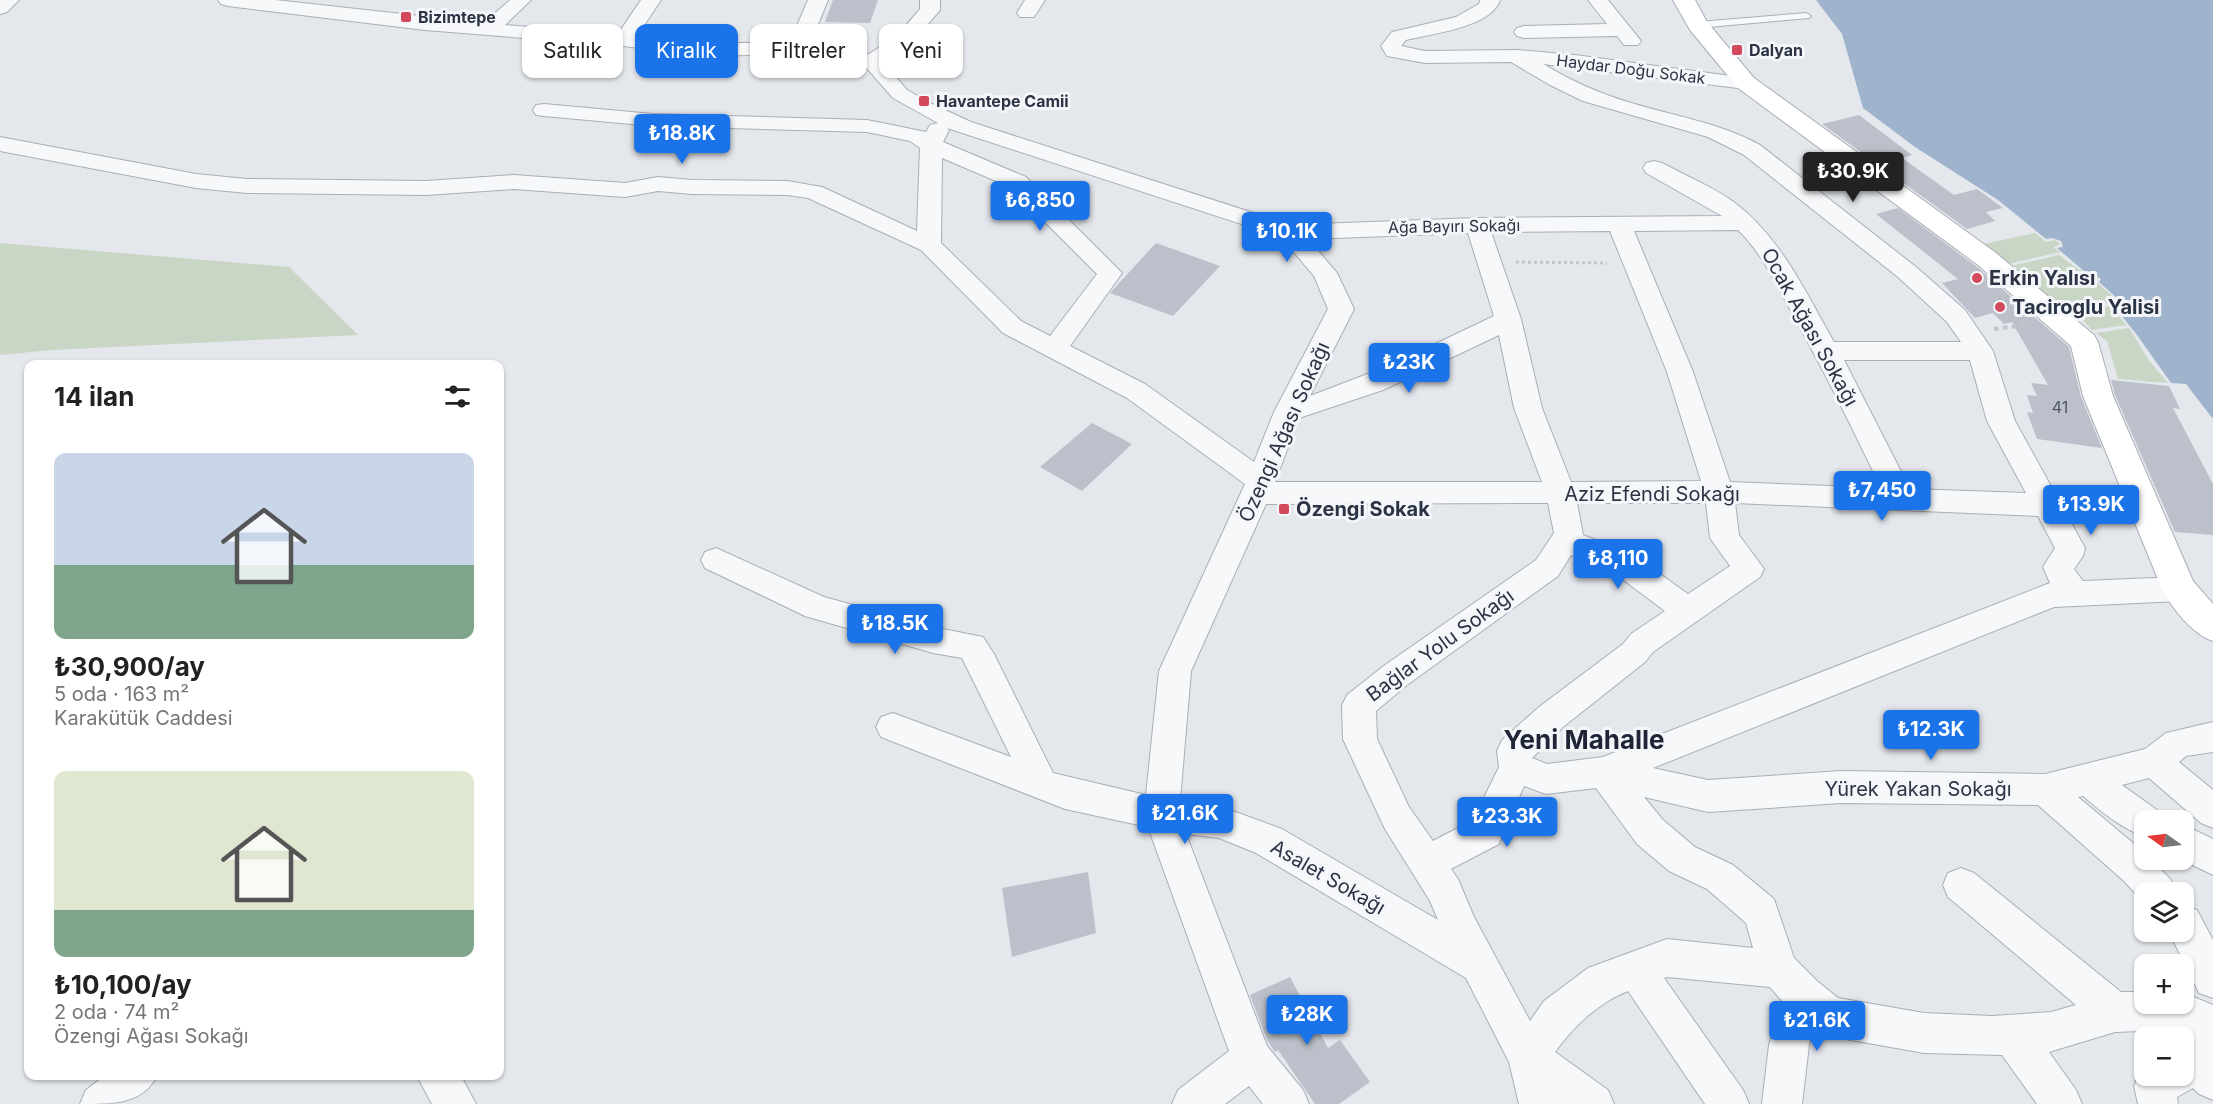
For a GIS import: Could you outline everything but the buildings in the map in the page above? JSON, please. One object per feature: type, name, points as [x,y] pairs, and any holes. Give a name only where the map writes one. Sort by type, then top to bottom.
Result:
[{"type":"main road","points":[[1684,0],[1698,24],[1746,83],[1987,259],[2084,342],[2098,396],[2179,589],[2213,627]]},
{"type":"street","points":[[0,8],[9,0]]},
{"type":"street","points":[[228,0],[325,5],[376,18],[624,40],[700,50],[750,49]]},
{"type":"street","points":[[376,18],[400,0]]},
{"type":"street","points":[[489,29],[521,0]]},
{"type":"street","points":[[624,40],[651,0]]},
{"type":"street","points":[[808,24],[818,0]]},
{"type":"street","points":[[872,62],[904,39],[930,10],[930,0]]},
{"type":"street","name":"Haydar Doğu Sokak","points":[[1490,0],[1488,7],[1463,21],[1399,36],[1391,46],[1394,52],[1414,58],[1516,56],[1653,70],[1746,83]]},
{"type":"street","points":[[1598,0],[1653,70]]},
{"type":"street","points":[[1524,32],[1623,30]]},
{"type":"street","points":[[1516,56],[1554,80],[1603,102],[1732,137],[1752,150],[1907,272],[1956,316],[1974,342],[2001,421],[2070,548],[2068,556],[2058,567],[2061,576],[2075,594]]},
{"type":"street","points":[[867,60],[872,62],[900,94],[945,120],[1289,232]]},
{"type":"street","points":[[544,110],[653,120],[867,126],[917,136],[931,145],[1018,182],[1110,273],[1054,349]]},
{"type":"street","points":[[928,244],[931,145],[945,120]]},
{"type":"street","points":[[0,144],[196,181],[247,186],[426,188],[514,182],[625,190],[657,184],[814,192],[928,244],[1012,327],[1136,391],[1259,487]]},
{"type":"street","name":"Ocak Ağası Sokağı","points":[[1654,168],[1726,207],[1760,237],[1826,351],[1901,499]]},
{"type":"street","name":"Ağa Bayırı Sokağı","points":[[1289,232],[1477,225],[1744,223]]},
{"type":"street","points":[[1427,863],[1486,832],[1516,767],[1514,751],[1543,724],[1634,653],[1642,643],[1749,569],[1725,538],[1719,492],[1680,372],[1619,224]]},
{"type":"street","points":[[1477,225],[1508,319],[1528,408],[1561,494],[1569,534],[1565,540],[1621,562],[1688,611]]},
{"type":"street","name":"Özengi Ağası Sokağı","points":[[1161,814],[1175,671],[1259,487],[1288,412],[1341,309],[1325,273],[1289,232]]},
{"type":"street","points":[[1288,412],[1318,405],[1391,377],[1508,319]]},
{"type":"street","points":[[1826,351],[1974,342]]},
{"type":"street","name":"Aziz Efendi Sokağı","points":[[1259,487],[1561,494],[1719,492],[2047,505]]},
{"type":"street","name":"Bağlar Yolu Sokağı","points":[[1528,1057],[1459,927],[1445,891],[1397,818],[1360,739],[1359,705],[1396,675],[1547,567],[1565,540]]},
{"type":"street","points":[[716,560],[816,607],[933,640],[972,646],[983,663],[1041,785]]},
{"type":"street","points":[[1516,767],[1546,779],[1604,772],[2052,596],[2179,589]]},
{"type":"street","name":"Asalet Sokağı","points":[[893,727],[1065,793],[1161,814],[1219,822],[1269,841],[1479,965]]},
{"type":"street","points":[[2213,737],[2178,743],[2154,762],[2213,812]]},
{"type":"street","name":"Yürek Yakan Sokağı","points":[[1604,772],[1708,796],[1840,787],[2045,790],[2154,762]]},
{"type":"street","points":[[1604,772],[1650,832],[1682,859],[1720,878],[1761,912],[1791,982],[1829,1016],[1924,1033],[1992,1036],[2051,1032],[2115,1012],[2196,1018],[2194,1073]]},
{"type":"street","points":[[2089,779],[2134,814]]},
{"type":"street","points":[[2045,790],[2137,869],[2149,882]]},
{"type":"street","points":[[1161,814],[1252,1059],[1289,1104]]},
{"type":"street","points":[[2194,848],[2213,858]]},
{"type":"street","points":[[1961,885],[2115,1012]]},
{"type":"street","points":[[2194,942],[2213,979]]},
{"type":"street","points":[[1539,1104],[1528,1057],[1558,1015],[1602,982],[1667,958],[1791,982]]},
{"type":"street","points":[[1635,969],[1730,1104]]},
{"type":"street","points":[[1782,1104],[1789,1045],[1791,982]]},
{"type":"street","points":[[2011,1034],[2062,1104]]},
{"type":"street","points":[[1528,1057],[1594,1104]]},
{"type":"street","points":[[1192,1104],[1252,1059]]},
{"type":"street","points":[[440,1080],[456,1104]]},
{"type":"street","points":[[2154,1086],[2158,1104]]},
{"type":"lane","points":[[1698,24],[1806,16]]},
{"type":"path","points":[[1491,264],[1549,261],[1613,263],[1637,267]]},
{"type":"path","points":[[1974,342],[2059,320]]},
{"type":"green space","points":[[2035,233],[2046,242],[2055,240],[2060,244],[2053,247],[2060,252],[2008,264],[1984,244]]},
{"type":"green space","points":[[0,243],[289,267],[358,335],[52,350],[0,355]]},
{"type":"green space","points":[[2059,255],[2086,275],[2092,274],[2098,279],[2095,281],[2117,300],[2066,312],[2011,266]]},
{"type":"green space","points":[[2111,306],[2126,325],[2092,330],[2075,312]]},
{"type":"green space","points":[[2129,328],[2148,359],[2168,383],[2118,379],[2107,341],[2096,333]]},
{"type":"water","points":[[1816,0],[2213,0],[2213,419],[2186,384],[2171,383],[2113,305],[2119,300],[2099,282],[2101,279],[2090,272],[2085,272],[2057,248],[2063,247],[2061,241],[2046,239],[1998,200],[1915,147],[1863,108],[1842,34]]},
{"type":"place","name":"Bizimtepe","points":[[406,17]]},
{"type":"place","name":"Dalyan","points":[[1737,50]]},
{"type":"place","name":"Havantepe Camii","points":[[924,101]]},
{"type":"place","name":"Erkin Yalısı","points":[[1977,278]]},
{"type":"place","name":"Taciroglu Yalisi","points":[[2000,307]]},
{"type":"place","name":"Özengi Sokak","points":[[1284,509]]},
{"type":"district","name":"Yeni Mahalle","points":[[1584,740]]}]
